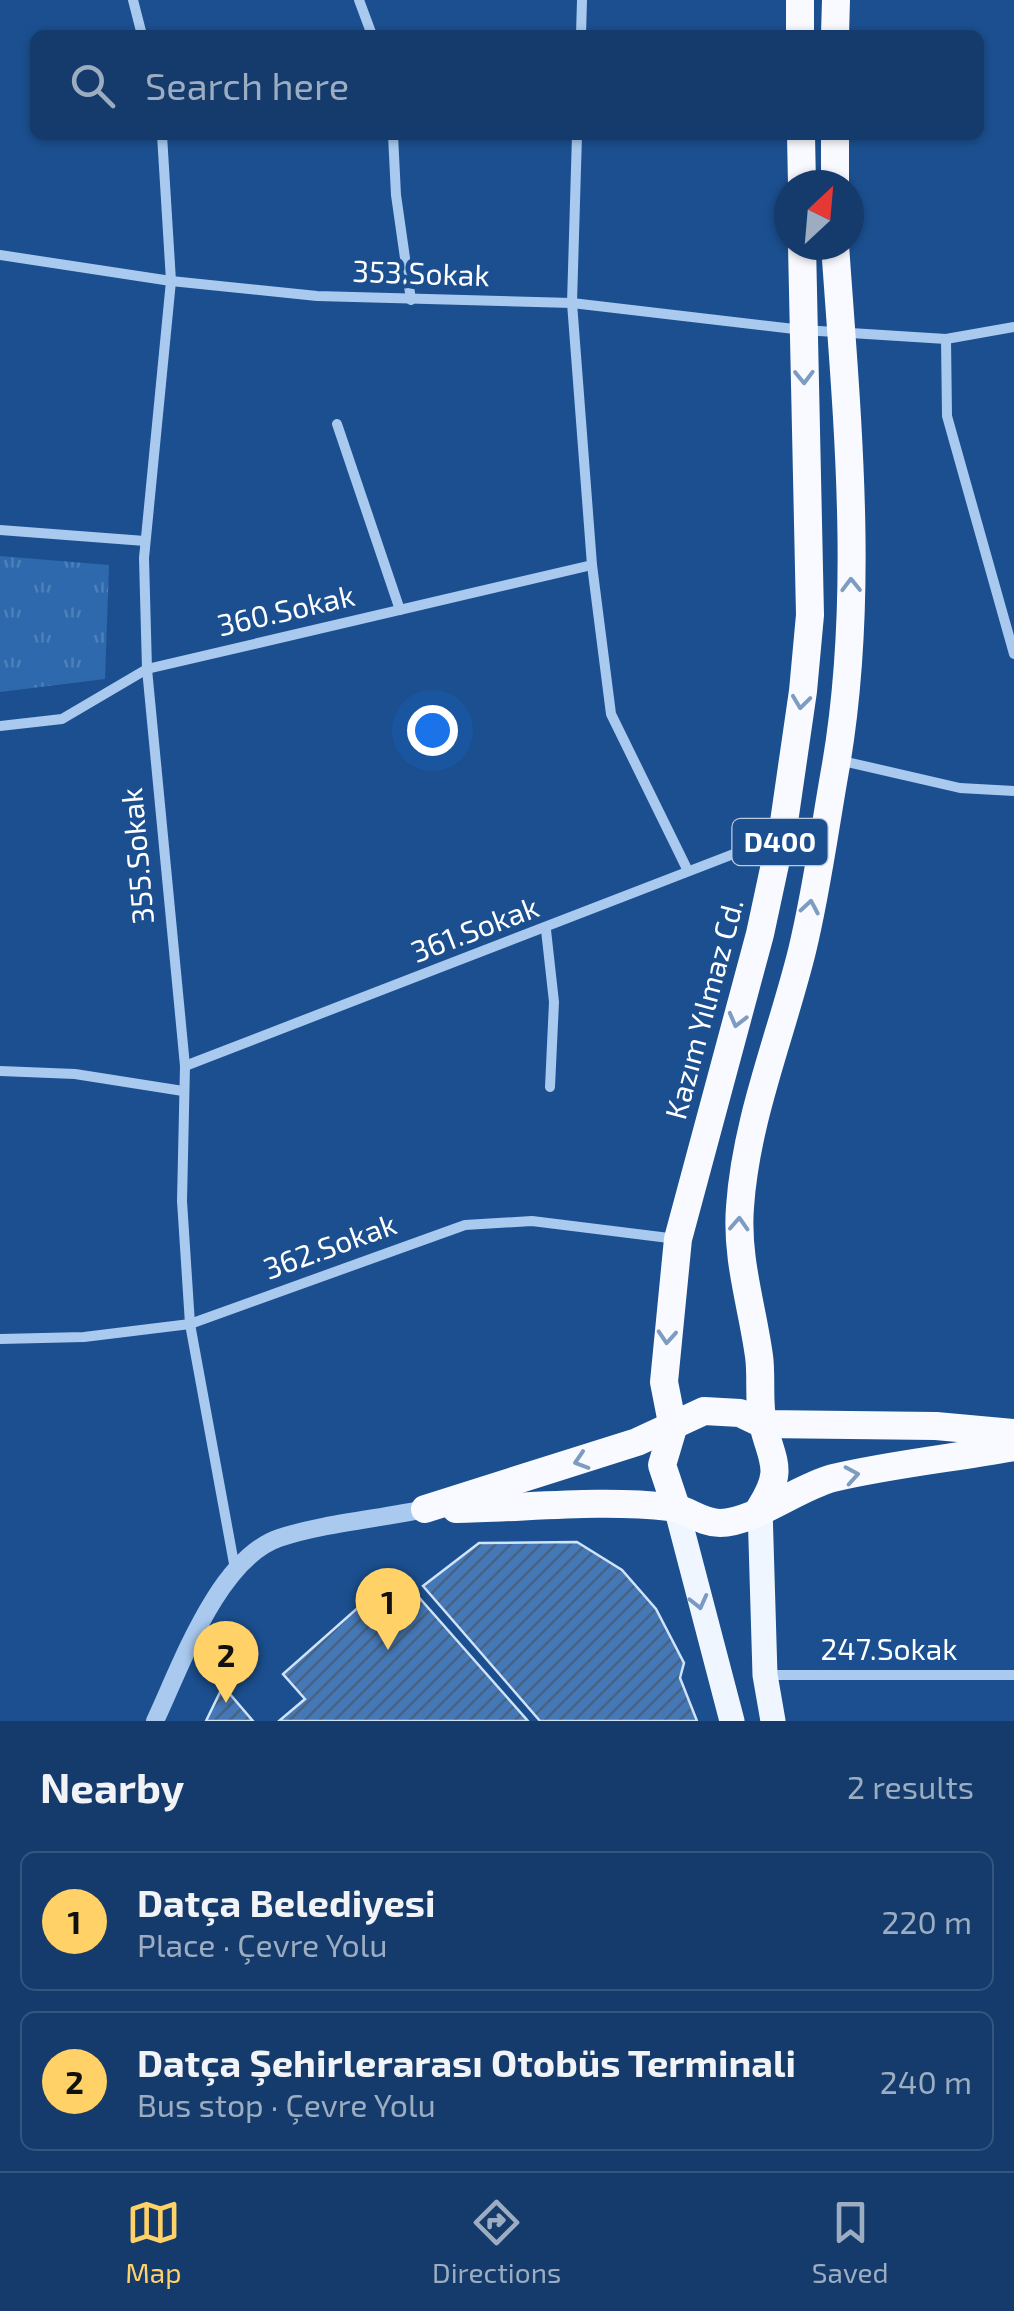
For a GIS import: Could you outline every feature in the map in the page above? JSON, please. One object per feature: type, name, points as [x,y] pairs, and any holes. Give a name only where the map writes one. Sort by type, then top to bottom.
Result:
[{"type":"highway","points":[[800,0],[800,30]]},
{"type":"highway","points":[[835,30],[836,0]]},
{"type":"highway","points":[[801,140],[802,170]]},
{"type":"highway","points":[[835,140],[835,170]]},
{"type":"highway","name":"Kazım Yılmaz Cd.","points":[[673,1428],[664,1382],[678,1239],[760,934],[781,836],[810,615],[802,260]]},
{"type":"highway","name":"D400","points":[[760,1508],[776,1476],[776,1456],[762,1424],[760,1369],[737,1238],[741,1190],[758,1108],[803,948],[837,759],[851,616],[836,260]]},
{"type":"highway","points":[[425,1510],[673,1428],[704,1411],[722,1409],[762,1424],[936,1426],[1014,1433]]},
{"type":"highway","name":"D400","points":[[673,1428],[662,1465],[676,1507]]},
{"type":"highway","points":[[425,1510],[676,1507],[702,1521],[722,1523],[795,1490],[834,1478],[1014,1447]]},
{"type":"main road","points":[[676,1507],[732,1721]]},
{"type":"main road","points":[[760,1508],[765,1675],[773,1721]]},
{"type":"street","points":[[133,0],[141,30]]},
{"type":"street","points":[[359,0],[370,30]]},
{"type":"street","points":[[581,30],[582,0]]},
{"type":"street","name":"355.Sokak","points":[[162,140],[172,281],[145,541],[147,669],[185,1066],[182,1201],[190,1324],[235,1569]]},
{"type":"street","points":[[393,140],[396,196],[411,300]]},
{"type":"street","points":[[578,140],[572,303],[592,565],[610,714],[688,871]]},
{"type":"street","name":"353.Sokak","points":[[0,255],[172,281],[411,300],[572,303],[841,333],[946,339],[1014,328]]},
{"type":"street","points":[[946,339],[947,416],[1014,654]]},
{"type":"street","points":[[337,424],[400,610]]},
{"type":"street","points":[[0,530],[145,541]]},
{"type":"street","name":"360.Sokak","points":[[0,726],[62,719],[147,669],[592,565]]},
{"type":"street","points":[[837,759],[960,788],[1014,791]]},
{"type":"street","name":"361.Sokak","points":[[185,1066],[546,930],[781,836]]},
{"type":"street","points":[[546,930],[554,1002],[550,1088]]},
{"type":"street","points":[[0,1071],[75,1074],[182,1091]]},
{"type":"street","name":"362.Sokak","points":[[0,1339],[84,1337],[190,1324],[466,1225],[532,1221],[678,1239]]},
{"type":"street","points":[[155,1721],[198,1630],[235,1569],[276,1539],[425,1510]]},
{"type":"street","name":"247.Sokak","points":[[765,1675],[1014,1675]]},
{"type":"green space","points":[[0,556],[109,565],[105,679],[0,692]]},
{"type":"building","points":[[577,1542],[622,1570],[656,1609],[684,1663],[680,1678],[697,1721],[540,1721],[423,1586],[479,1543]]},
{"type":"building","points":[[416,1594],[528,1721],[279,1721],[305,1699],[283,1674],[361,1605],[380,1626]]},
{"type":"building","points":[[223,1686],[253,1721],[206,1721]]},
{"type":"place","name":"Datça Belediyesi","points":[[388,1650]]},
{"type":"place","name":"Datça Şehirlerarası Otobüs Terminali","points":[[226,1703]]}]
